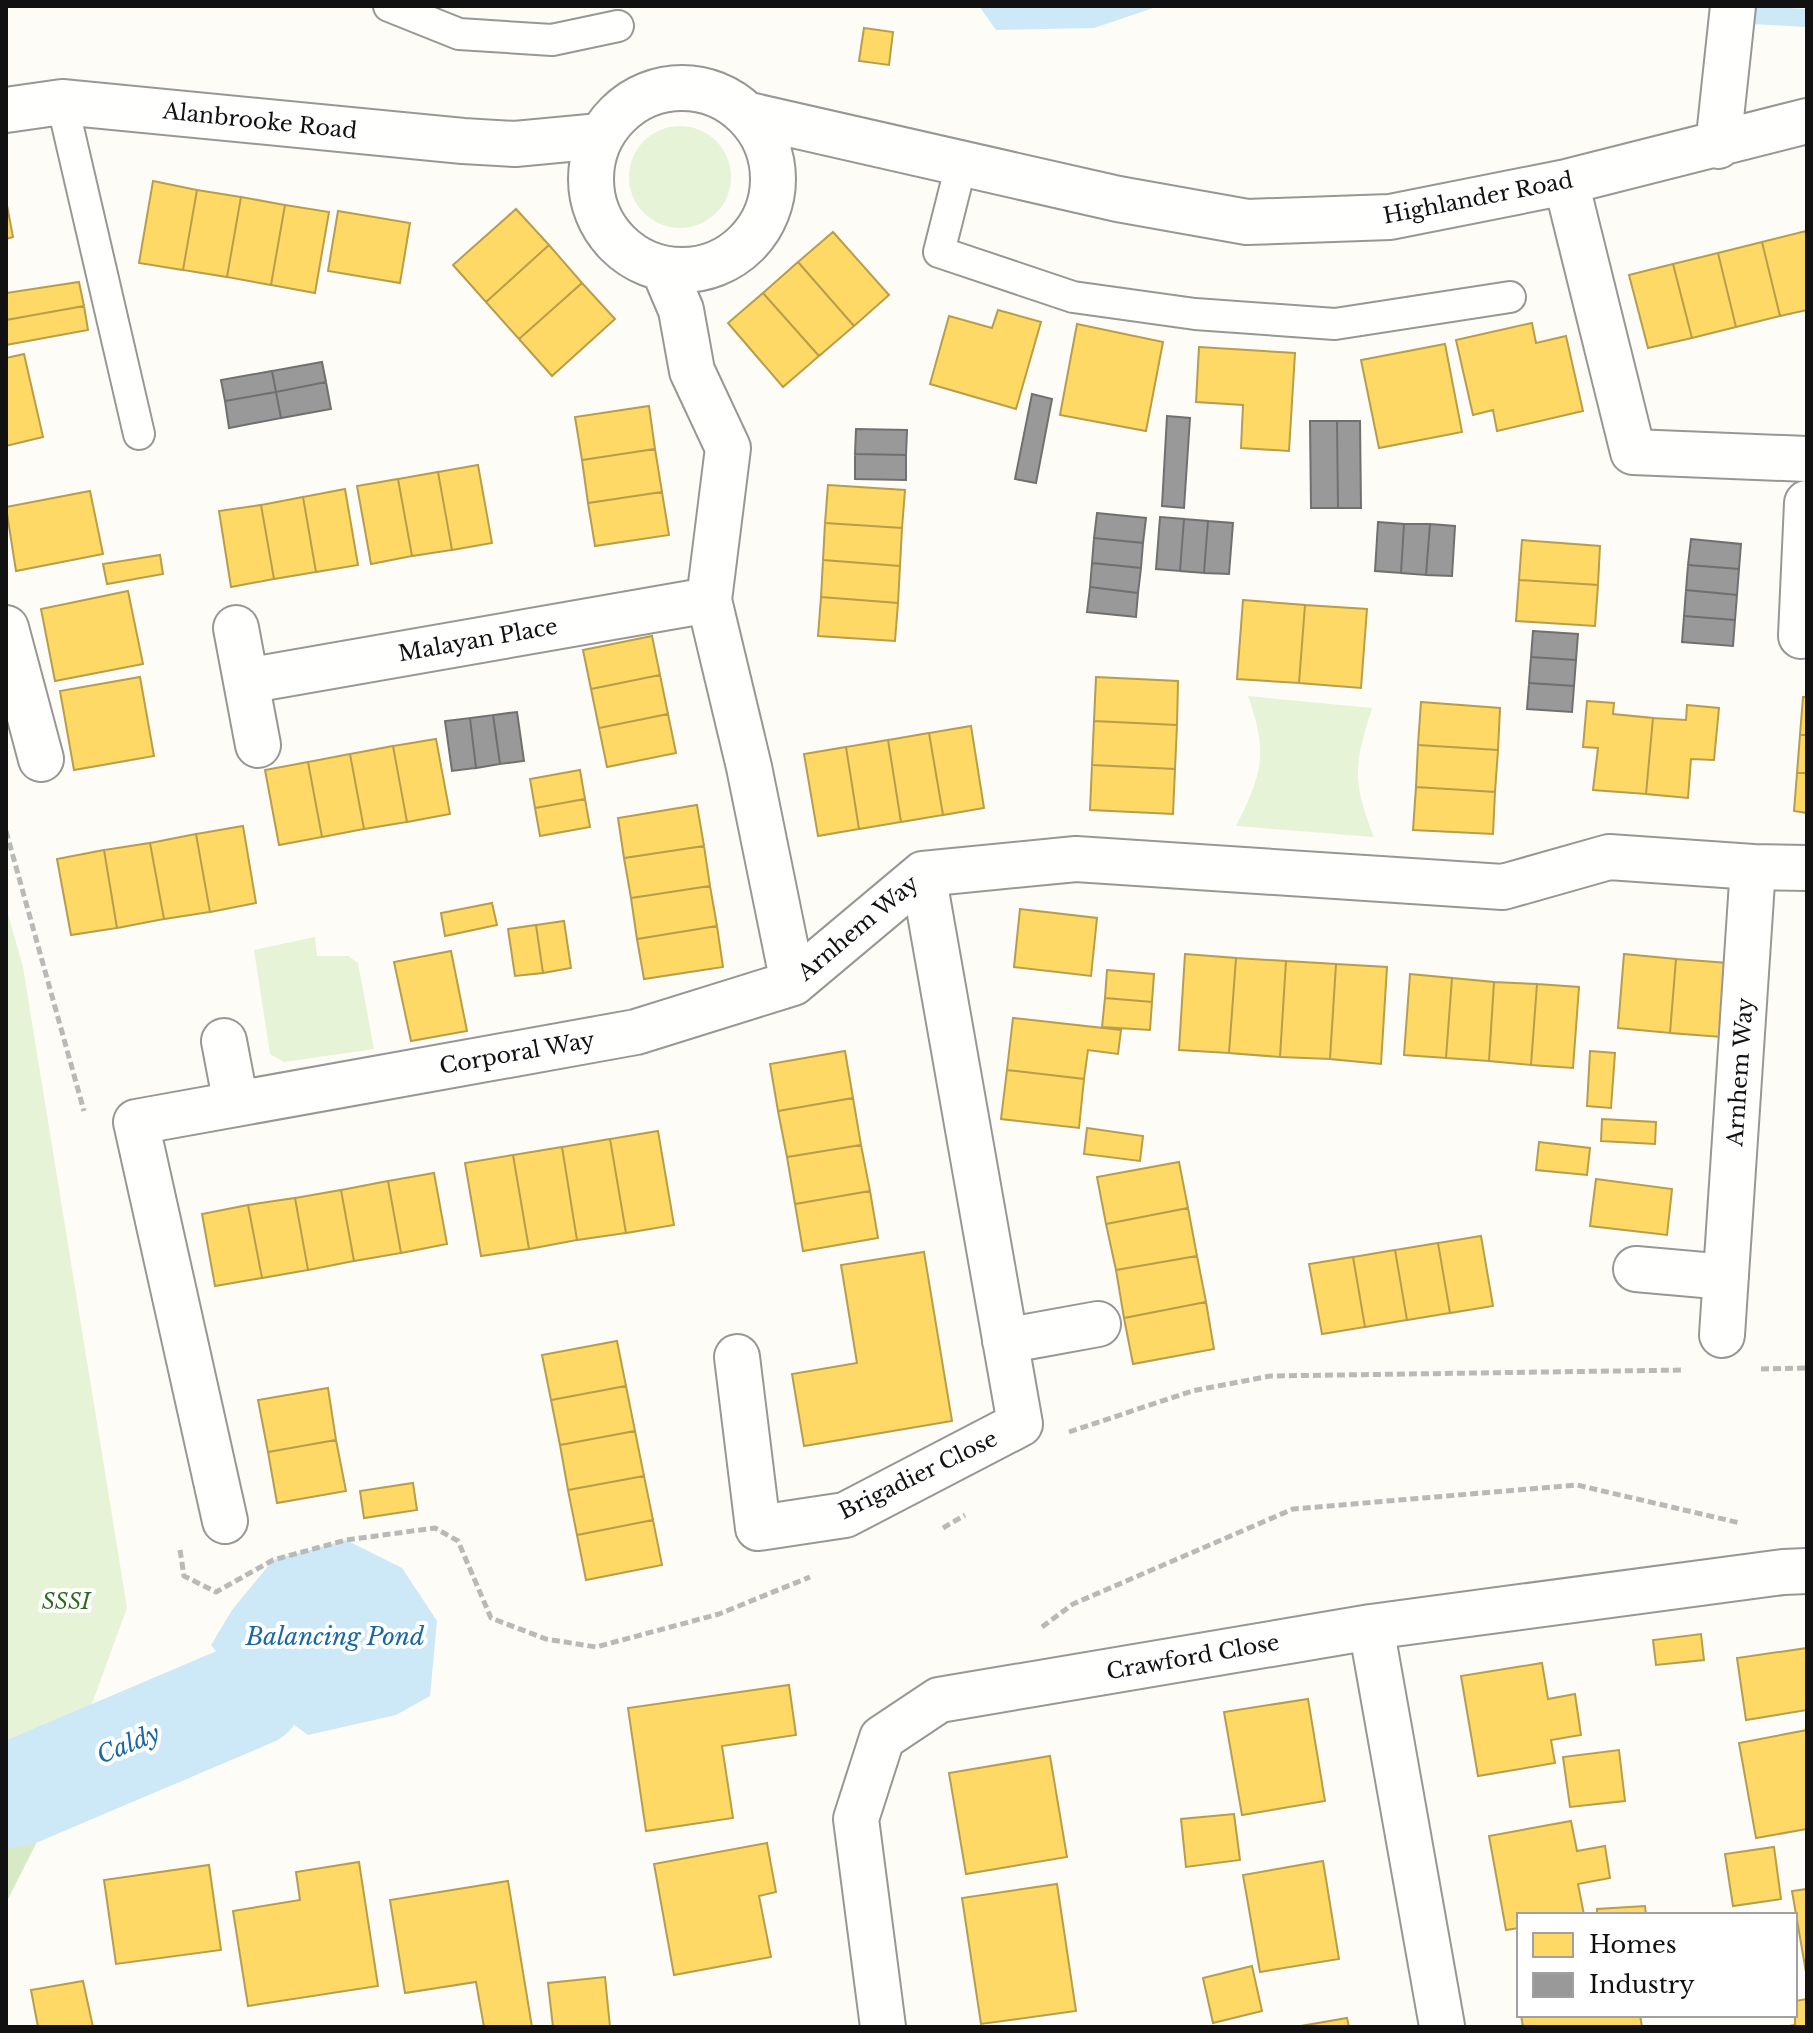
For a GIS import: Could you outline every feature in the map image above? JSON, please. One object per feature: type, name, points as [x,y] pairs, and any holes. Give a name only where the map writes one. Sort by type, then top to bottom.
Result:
[{"type":"street","points":[[1718,146],[1733,6]]},
{"type":"street","points":[[669,88],[698,88],[726,98],[749,115],[765,139],[773,165],[773,193],[765,219],[748,242],[726,259],[678,284],[618,244],[600,221],[591,194],[591,164],[600,136],[618,113],[642,96],[669,88]]},
{"type":"street","name":"Alanbrooke Road","points":[[6,110],[62,102],[515,144],[600,136]]},
{"type":"street","name":"Highlander Road","points":[[749,115],[1118,199],[1247,222],[1390,217],[1566,182],[1807,121]]},
{"type":"street","name":"Highlander Road","points":[[773,165],[863,142]]},
{"type":"street","name":"Alanbrooke Road","points":[[515,144],[591,194]]},
{"type":"street","points":[[1566,182],[1633,452],[1807,459]]},
{"type":"street","name":"Arnhem Way","points":[[678,284],[692,371],[728,448],[709,600],[749,767],[793,983],[923,874],[1076,859],[1503,887],[1609,857],[1807,868]]},
{"type":"street","points":[[1801,636],[1807,503]]},
{"type":"street","name":"Malayan Place","points":[[246,681],[709,600]]},
{"type":"street","points":[[6,628],[41,759]]},
{"type":"street","points":[[236,628],[258,745]]},
{"type":"street","name":"Arnhem Way","points":[[1722,1335],[1753,867]]},
{"type":"street","name":"Brigadier Close","points":[[737,1357],[758,1528],[845,1515],[1020,1424],[923,874]]},
{"type":"street","name":"Corporal Way","points":[[225,1521],[136,1122],[636,1032],[793,983]]},
{"type":"street","points":[[224,1041],[236,1104]]},
{"type":"street","points":[[1636,1269],[1726,1277]]},
{"type":"street","points":[[1005,1341],[1098,1324]]},
{"type":"street","name":"Crawford Close","points":[[883,2027],[856,1819],[882,1738],[939,1700],[1371,1627],[1795,1572]]},
{"type":"street","points":[[1371,1627],[1442,2026]]},
{"type":"lane","points":[[389,6],[459,34],[552,40],[618,26]]},
{"type":"lane","points":[[62,102],[139,434]]},
{"type":"lane","points":[[961,165],[939,252],[1073,297],[1195,314],[1335,324],[1510,297]]},
{"type":"path","points":[[1037,1631],[1073,1604],[1293,1509],[1577,1485],[1739,1522],[1795,1572]]},
{"type":"green space","points":[[680,126],[700,130],[716,141],[727,157],[731,177],[727,197],[716,213],[700,224],[680,228],[660,224],[644,213],[633,197],[629,177],[633,157],[644,141],[660,130]]},
{"type":"green space","points":[[1248,696],[1372,708],[1358,773],[1362,801],[1374,837],[1236,826],[1252,791],[1260,762],[1258,733]]},
{"type":"green space","name":"SSSI","points":[[6,907],[23,967],[127,1608],[53,1810],[26,1773],[6,1779]]},
{"type":"green space","points":[[315,937],[317,956],[348,956],[358,963],[374,1049],[284,1062],[270,1054],[254,950]]},
{"type":"green space","points":[[53,1810],[6,1903],[6,1817]]},
{"type":"water","points":[[979,6],[1159,6],[1094,28],[996,30]]},
{"type":"water","name":"Balancing Pond","points":[[346,1540],[402,1568],[437,1621],[430,1696],[396,1715],[308,1735],[251,1694],[211,1645],[232,1610],[273,1560]]},
{"type":"building: Homes","points":[[864,28],[893,32],[889,65],[859,61]]},
{"type":"building: Homes","points":[[153,181],[197,190],[183,270],[139,263]]},
{"type":"building: Homes","points":[[197,190],[241,197],[227,277],[183,270]]},
{"type":"building: Homes","points":[[241,197],[285,205],[271,285],[227,277]]},
{"type":"building: Homes","points":[[6,200],[13,237],[6,239]]},
{"type":"building: Homes","points":[[285,205],[329,212],[315,293],[271,285]]},
{"type":"building: Homes","points":[[516,209],[549,245],[486,302],[453,265]]},
{"type":"building: Homes","points":[[338,211],[410,223],[400,283],[328,271]]},
{"type":"building: Homes","points":[[1806,231],[1807,310],[1780,316],[1762,242]]},
{"type":"building: Homes","points":[[833,232],[889,295],[854,326],[798,262]]},
{"type":"building: Homes","points":[[1762,242],[1780,316],[1736,327],[1718,253]]},
{"type":"building: Homes","points":[[549,245],[582,283],[519,339],[486,302]]},
{"type":"building: Homes","points":[[1718,253],[1736,327],[1692,338],[1673,264]]},
{"type":"building: Homes","points":[[798,262],[854,326],[819,356],[763,293]]},
{"type":"building: Homes","points":[[1673,264],[1692,338],[1648,348],[1629,275]]},
{"type":"building: Homes","points":[[79,282],[84,306],[6,320],[6,293]]},
{"type":"building: Homes","points":[[582,283],[615,319],[552,376],[519,339]]},
{"type":"building: Homes","points":[[763,293],[819,356],[783,387],[728,323]]},
{"type":"building: Homes","points":[[84,306],[88,330],[6,345],[6,320]]},
{"type":"building: Homes","points":[[998,310],[1041,322],[1016,409],[930,384],[949,316],[992,328]]},
{"type":"building: Homes","points":[[1532,323],[1536,343],[1566,336],[1583,411],[1497,431],[1493,410],[1473,415],[1456,340]]},
{"type":"building: Homes","points":[[1077,324],[1163,342],[1146,431],[1060,415]]},
{"type":"building: Homes","points":[[1445,344],[1462,432],[1379,448],[1361,360]]},
{"type":"building: Homes","points":[[1199,347],[1295,353],[1289,451],[1241,448],[1243,405],[1196,402]]},
{"type":"building: Homes","points":[[24,354],[43,437],[6,446],[6,358]]},
{"type":"building: Homes","points":[[649,406],[655,449],[582,460],[575,417]]},
{"type":"building: Homes","points":[[655,449],[662,492],[588,503],[582,460]]},
{"type":"building: Homes","points":[[478,465],[492,543],[452,550],[438,472]]},
{"type":"building: Homes","points":[[438,472],[452,550],[412,556],[398,479]]},
{"type":"building: Homes","points":[[398,479],[412,556],[371,564],[357,486]]},
{"type":"building: Homes","points":[[828,485],[905,490],[902,528],[825,523]]},
{"type":"building: Homes","points":[[345,489],[358,565],[316,572],[303,497]]},
{"type":"building: Homes","points":[[90,491],[103,554],[16,571],[6,507]]},
{"type":"building: Homes","points":[[662,492],[669,535],[595,546],[588,503]]},
{"type":"building: Homes","points":[[303,497],[316,572],[274,579],[261,505]]},
{"type":"building: Homes","points":[[261,505],[274,579],[231,587],[219,511]]},
{"type":"building: Homes","points":[[825,523],[902,528],[900,566],[823,560]]},
{"type":"building: Homes","points":[[1522,540],[1600,546],[1598,585],[1519,580]]},
{"type":"building: Homes","points":[[160,555],[163,574],[107,584],[103,564]]},
{"type":"building: Homes","points":[[823,560],[900,566],[898,603],[821,597]]},
{"type":"building: Homes","points":[[1519,580],[1598,585],[1595,626],[1516,621]]},
{"type":"building: Homes","points":[[128,591],[143,664],[55,681],[41,609]]},
{"type":"building: Homes","points":[[821,597],[898,603],[895,641],[818,636]]},
{"type":"building: Homes","points":[[1243,600],[1305,605],[1299,683],[1237,679]]},
{"type":"building: Homes","points":[[1305,605],[1367,609],[1361,688],[1299,683]]},
{"type":"building: Homes","points":[[652,636],[660,675],[591,689],[583,650]]},
{"type":"building: Homes","points":[[660,675],[668,714],[599,728],[591,689]]},
{"type":"building: Homes","points":[[140,677],[154,756],[74,770],[60,691]]},
{"type":"building: Homes","points":[[1096,677],[1178,681],[1177,725],[1094,721]]},
{"type":"building: Homes","points":[[1803,697],[1807,697],[1807,735],[1800,735]]},
{"type":"building: Homes","points":[[1587,701],[1614,703],[1613,714],[1653,718],[1646,794],[1593,790],[1598,748],[1583,747]]},
{"type":"building: Homes","points":[[1421,702],[1500,708],[1498,750],[1418,745]]},
{"type":"building: Homes","points":[[1687,705],[1719,708],[1714,760],[1691,759],[1688,798],[1646,794],[1653,718],[1686,720]]},
{"type":"building: Homes","points":[[668,714],[676,753],[607,767],[599,728]]},
{"type":"building: Homes","points":[[1094,721],[1177,725],[1175,769],[1092,765]]},
{"type":"building: Homes","points":[[971,726],[984,808],[943,815],[929,733]]},
{"type":"building: Homes","points":[[929,733],[943,815],[901,822],[888,740]]},
{"type":"building: Homes","points":[[1800,735],[1807,735],[1807,773],[1797,773]]},
{"type":"building: Homes","points":[[436,739],[450,814],[407,822],[393,746]]},
{"type":"building: Homes","points":[[888,740],[901,822],[859,829],[846,747]]},
{"type":"building: Homes","points":[[1418,745],[1498,750],[1495,792],[1416,787]]},
{"type":"building: Homes","points":[[393,746],[407,822],[364,829],[350,754]]},
{"type":"building: Homes","points":[[846,747],[859,829],[818,836],[804,754]]},
{"type":"building: Homes","points":[[350,754],[364,829],[322,837],[308,762]]},
{"type":"building: Homes","points":[[308,762],[322,837],[279,845],[265,770]]},
{"type":"building: Homes","points":[[1092,765],[1175,769],[1173,814],[1090,810]]},
{"type":"building: Homes","points":[[580,770],[585,799],[535,808],[530,779]]},
{"type":"building: Homes","points":[[1797,773],[1807,773],[1807,813],[1794,811]]},
{"type":"building: Homes","points":[[1416,787],[1495,792],[1493,834],[1413,830]]},
{"type":"building: Homes","points":[[585,799],[590,827],[540,836],[535,808]]},
{"type":"building: Homes","points":[[697,805],[704,846],[624,858],[618,818]]},
{"type":"building: Homes","points":[[243,826],[256,903],[210,912],[196,834]]},
{"type":"building: Homes","points":[[196,834],[210,912],[164,919],[150,843]]},
{"type":"building: Homes","points":[[150,843],[164,919],[117,928],[104,850]]},
{"type":"building: Homes","points":[[704,846],[710,886],[631,898],[624,858]]},
{"type":"building: Homes","points":[[104,850],[117,928],[71,935],[57,859]]},
{"type":"building: Homes","points":[[710,886],[717,926],[637,939],[631,898]]},
{"type":"building: Homes","points":[[492,903],[497,925],[445,936],[441,913]]},
{"type":"building: Homes","points":[[1020,909],[1097,918],[1091,976],[1014,967]]},
{"type":"building: Homes","points":[[564,921],[571,968],[543,973],[536,925]]},
{"type":"building: Homes","points":[[536,925],[543,973],[515,976],[508,929]]},
{"type":"building: Homes","points":[[717,926],[723,967],[644,979],[637,939]]},
{"type":"building: Homes","points":[[451,951],[467,1031],[411,1041],[394,962]]},
{"type":"building: Homes","points":[[1185,954],[1236,958],[1229,1053],[1179,1050]]},
{"type":"building: Homes","points":[[1624,954],[1676,959],[1670,1033],[1618,1028]]},
{"type":"building: Homes","points":[[1236,958],[1286,961],[1280,1057],[1229,1053]]},
{"type":"building: Homes","points":[[1676,959],[1728,963],[1722,1037],[1670,1033]]},
{"type":"building: Homes","points":[[1286,961],[1336,964],[1330,1059],[1280,1057]]},
{"type":"building: Homes","points":[[1336,964],[1387,967],[1381,1064],[1330,1059]]},
{"type":"building: Homes","points":[[1107,970],[1154,974],[1152,1002],[1105,998]]},
{"type":"building: Homes","points":[[1410,974],[1452,978],[1446,1058],[1404,1055]]},
{"type":"building: Homes","points":[[1452,978],[1494,982],[1489,1061],[1446,1058]]},
{"type":"building: Homes","points":[[1494,982],[1537,984],[1531,1065],[1489,1061]]},
{"type":"building: Homes","points":[[1537,984],[1579,987],[1573,1068],[1531,1065]]},
{"type":"building: Homes","points":[[1105,998],[1152,1002],[1150,1030],[1102,1027]]},
{"type":"building: Homes","points":[[1013,1018],[1121,1030],[1118,1054],[1088,1050],[1084,1079],[1007,1070]]},
{"type":"building: Homes","points":[[845,1051],[853,1098],[778,1111],[770,1064]]},
{"type":"building: Homes","points":[[1590,1051],[1615,1053],[1611,1108],[1587,1106]]},
{"type":"building: Homes","points":[[1007,1070],[1084,1079],[1079,1128],[1001,1119]]},
{"type":"building: Homes","points":[[853,1098],[861,1145],[787,1157],[778,1111]]},
{"type":"building: Homes","points":[[1602,1119],[1656,1122],[1655,1144],[1601,1141]]},
{"type":"building: Homes","points":[[1087,1128],[1143,1136],[1140,1161],[1084,1154]]},
{"type":"building: Homes","points":[[658,1131],[674,1225],[626,1233],[610,1139]]},
{"type":"building: Homes","points":[[610,1139],[626,1233],[577,1240],[562,1147]]},
{"type":"building: Homes","points":[[1539,1142],[1590,1148],[1587,1175],[1536,1170]]},
{"type":"building: Homes","points":[[861,1145],[870,1191],[795,1204],[787,1157]]},
{"type":"building: Homes","points":[[562,1147],[577,1240],[529,1249],[513,1155]]},
{"type":"building: Homes","points":[[513,1155],[529,1249],[481,1256],[465,1163]]},
{"type":"building: Homes","points":[[1179,1162],[1188,1208],[1106,1224],[1097,1177]]},
{"type":"building: Homes","points":[[434,1173],[447,1244],[401,1253],[388,1181]]},
{"type":"building: Homes","points":[[1596,1179],[1672,1189],[1667,1235],[1590,1226]]},
{"type":"building: Homes","points":[[388,1181],[401,1253],[354,1261],[341,1190]]},
{"type":"building: Homes","points":[[341,1190],[354,1261],[308,1270],[295,1198]]},
{"type":"building: Homes","points":[[870,1191],[878,1238],[803,1251],[795,1204]]},
{"type":"building: Homes","points":[[295,1198],[308,1270],[262,1278],[248,1205]]},
{"type":"building: Homes","points":[[248,1205],[262,1278],[215,1286],[202,1214]]},
{"type":"building: Homes","points":[[1188,1208],[1197,1256],[1116,1270],[1106,1224]]},
{"type":"building: Homes","points":[[1481,1236],[1493,1306],[1450,1313],[1438,1243]]},
{"type":"building: Homes","points":[[1438,1243],[1450,1313],[1407,1320],[1395,1250]]},
{"type":"building: Homes","points":[[1395,1250],[1407,1320],[1365,1327],[1353,1257]]},
{"type":"building: Homes","points":[[924,1252],[952,1421],[804,1446],[792,1374],[857,1363],[841,1265]]},
{"type":"building: Homes","points":[[1197,1256],[1206,1302],[1124,1318],[1116,1270]]},
{"type":"building: Homes","points":[[1353,1257],[1365,1327],[1322,1334],[1309,1264]]},
{"type":"building: Homes","points":[[1206,1302],[1214,1349],[1133,1364],[1124,1318]]},
{"type":"building: Homes","points":[[617,1341],[626,1386],[551,1400],[542,1355]]},
{"type":"building: Homes","points":[[626,1386],[635,1431],[560,1445],[551,1400]]},
{"type":"building: Homes","points":[[328,1388],[336,1440],[268,1452],[258,1400]]},
{"type":"building: Homes","points":[[635,1431],[644,1476],[568,1490],[560,1445]]},
{"type":"building: Homes","points":[[336,1440],[346,1491],[277,1503],[268,1452]]},
{"type":"building: Homes","points":[[644,1476],[653,1520],[577,1535],[568,1490]]},
{"type":"building: Homes","points":[[413,1483],[417,1510],[364,1518],[360,1491]]},
{"type":"building: Homes","points":[[653,1520],[662,1565],[586,1580],[577,1535]]},
{"type":"building: Homes","points":[[1701,1634],[1704,1660],[1656,1665],[1653,1640]]},
{"type":"building: Homes","points":[[1807,1648],[1807,1710],[1746,1720],[1737,1658]]},
{"type":"building: Homes","points":[[1542,1663],[1548,1699],[1575,1694],[1581,1735],[1551,1740],[1555,1763],[1478,1776],[1461,1676]]},
{"type":"building: Homes","points":[[789,1685],[796,1735],[722,1746],[733,1818],[646,1831],[628,1708]]},
{"type":"building: Homes","points":[[1308,1699],[1325,1801],[1242,1815],[1224,1712]]},
{"type":"building: Homes","points":[[1807,1730],[1807,1829],[1756,1838],[1739,1743]]},
{"type":"building: Homes","points":[[1619,1750],[1625,1801],[1570,1807],[1563,1757]]},
{"type":"building: Homes","points":[[1050,1756],[1067,1857],[966,1874],[949,1773]]},
{"type":"building: Homes","points":[[1234,1814],[1240,1860],[1186,1867],[1181,1819]]},
{"type":"building: Homes","points":[[1571,1821],[1577,1851],[1605,1846],[1610,1878],[1578,1884],[1584,1913],[1517,1913],[1517,1928],[1506,1930],[1489,1836]]},
{"type":"building: Homes","points":[[767,1843],[776,1892],[759,1896],[771,1957],[674,1975],[654,1864]]},
{"type":"building: Homes","points":[[1774,1847],[1781,1899],[1733,1906],[1725,1854]]},
{"type":"building: Homes","points":[[1323,1861],[1339,1959],[1260,1972],[1243,1875]]},
{"type":"building: Homes","points":[[359,1862],[378,1986],[248,2006],[233,1911],[300,1900],[296,1872]]},
{"type":"building: Homes","points":[[209,1865],[221,1950],[116,1964],[104,1880]]},
{"type":"building: Homes","points":[[508,1881],[532,2027],[484,2027],[476,1982],[405,1993],[390,1900]]},
{"type":"building: Homes","points":[[1057,1884],[1076,2011],[981,2024],[962,1898]]},
{"type":"building: Homes","points":[[1807,1889],[1807,1978],[1797,1913],[1792,1891]]},
{"type":"building: Homes","points":[[1645,1906],[1646,1913],[1597,1913],[1597,1909]]},
{"type":"building: Homes","points":[[1252,1966],[1262,2011],[1213,2023],[1203,1978]]},
{"type":"building: Homes","points":[[605,1977],[610,2027],[553,2027],[548,1983]]},
{"type":"building: Homes","points":[[83,1981],[93,2027],[38,2027],[31,1990]]},
{"type":"building: Homes","points":[[1807,1999],[1807,2027],[1783,2027],[1795,2025],[1797,2001]]},
{"type":"building: Homes","points":[[1521,2017],[1640,2017],[1642,2027],[1523,2027]]},
{"type":"building: Homes","points":[[1347,2018],[1349,2027],[1295,2027]]},
{"type":"building: Industry","points":[[322,362],[326,382],[276,392],[272,371]]},
{"type":"building: Industry","points":[[272,371],[276,392],[225,401],[221,380]]},
{"type":"building: Industry","points":[[326,382],[331,409],[281,418],[276,392]]},
{"type":"building: Industry","points":[[276,392],[281,418],[229,428],[225,401]]},
{"type":"building: Industry","points":[[1032,394],[1052,399],[1036,483],[1015,479]]},
{"type":"building: Industry","points":[[1167,416],[1190,418],[1184,508],[1162,506]]},
{"type":"building: Industry","points":[[1310,421],[1337,421],[1338,508],[1311,508]]},
{"type":"building: Industry","points":[[1337,421],[1360,421],[1361,508],[1338,508]]},
{"type":"building: Industry","points":[[856,429],[907,430],[906,455],[855,454]]},
{"type":"building: Industry","points":[[855,454],[906,455],[906,480],[855,479]]},
{"type":"building: Industry","points":[[1097,513],[1146,518],[1143,543],[1094,538]]},
{"type":"building: Industry","points":[[1160,517],[1184,519],[1180,571],[1156,569]]},
{"type":"building: Industry","points":[[1184,519],[1208,521],[1204,573],[1180,571]]},
{"type":"building: Industry","points":[[1208,521],[1233,523],[1229,574],[1204,573]]},
{"type":"building: Industry","points":[[1378,522],[1404,524],[1401,573],[1375,571]]},
{"type":"building: Industry","points":[[1404,524],[1430,524],[1426,575],[1401,573]]},
{"type":"building: Industry","points":[[1430,524],[1455,526],[1452,576],[1426,575]]},
{"type":"building: Industry","points":[[1094,538],[1143,543],[1141,568],[1092,563]]},
{"type":"building: Industry","points":[[1691,539],[1741,544],[1739,569],[1688,565]]},
{"type":"building: Industry","points":[[1092,563],[1141,568],[1138,593],[1090,587]]},
{"type":"building: Industry","points":[[1688,565],[1739,569],[1737,595],[1686,590]]},
{"type":"building: Industry","points":[[1090,587],[1138,593],[1136,617],[1087,612]]},
{"type":"building: Industry","points":[[1686,590],[1737,595],[1735,620],[1684,616]]},
{"type":"building: Industry","points":[[1684,616],[1735,620],[1733,646],[1682,642]]},
{"type":"building: Industry","points":[[1533,631],[1578,634],[1576,660],[1531,657]]},
{"type":"building: Industry","points":[[1531,657],[1576,660],[1574,686],[1529,683]]},
{"type":"building: Industry","points":[[1529,683],[1574,686],[1572,712],[1527,709]]},
{"type":"building: Industry","points":[[517,712],[524,761],[500,764],[493,715]]},
{"type":"building: Industry","points":[[493,715],[500,764],[476,768],[470,718]]},
{"type":"building: Industry","points":[[470,718],[476,768],[452,771],[445,721]]},
{"type":"waterway","points":[[1733,14],[1807,18]]},
{"type":"waterway","name":"Caldy","points":[[6,1795],[18,1793],[251,1694]]}]
